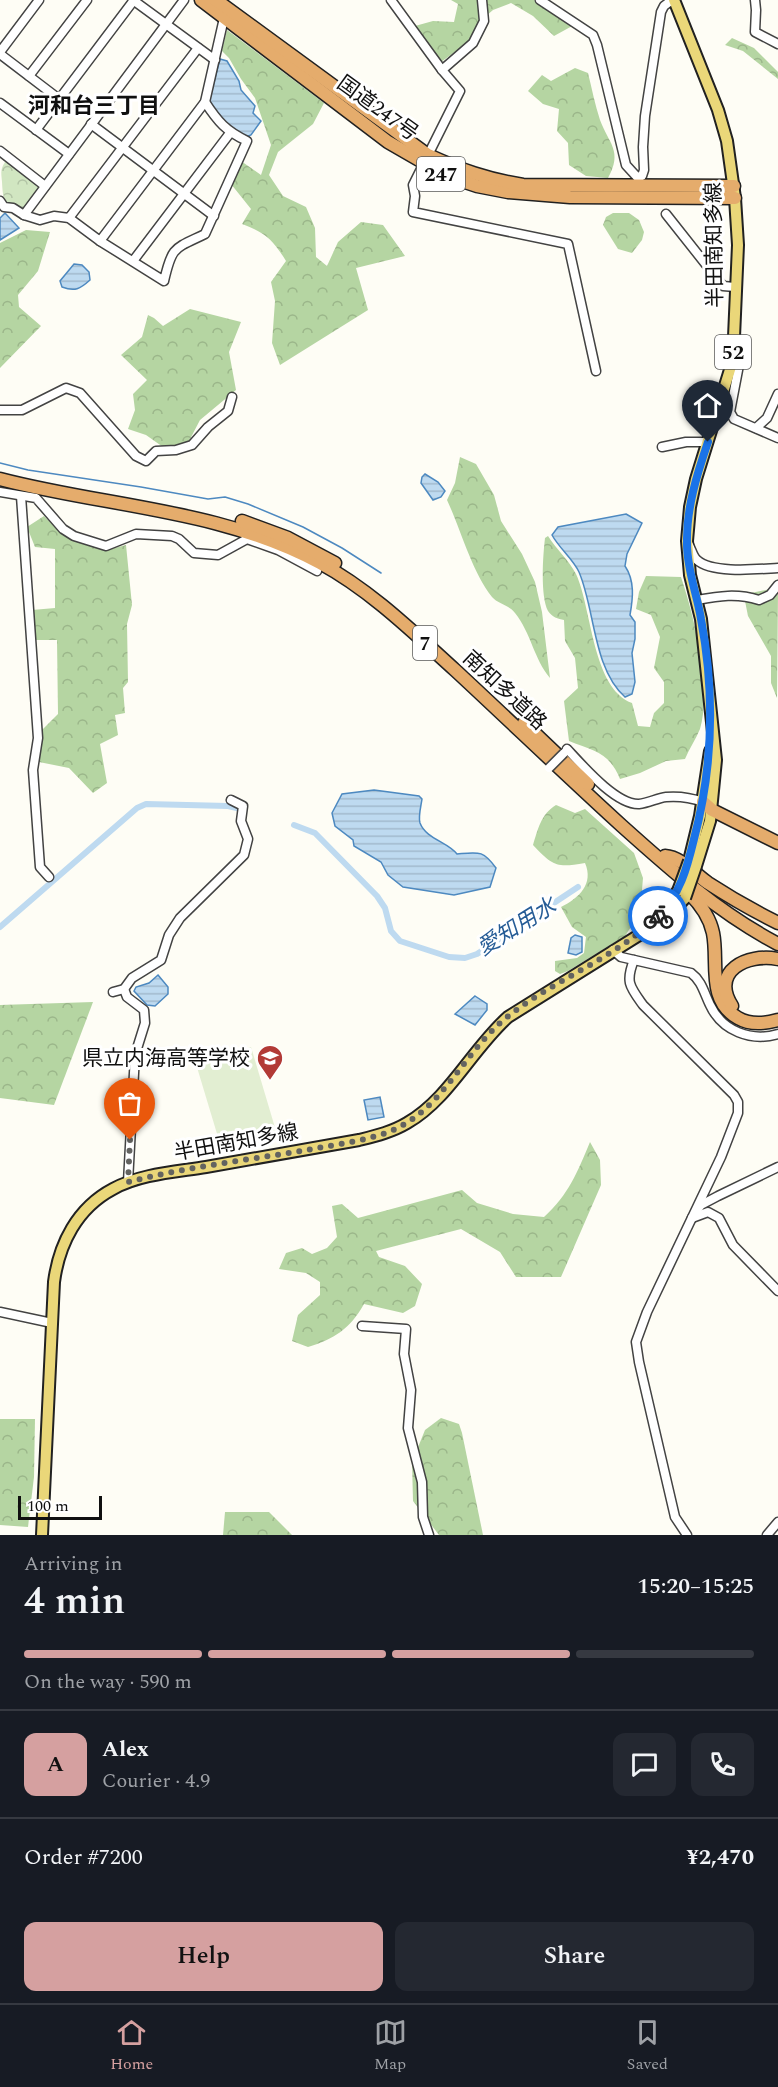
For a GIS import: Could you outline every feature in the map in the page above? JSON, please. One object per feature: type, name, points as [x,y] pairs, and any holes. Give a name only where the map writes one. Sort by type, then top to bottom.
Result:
[{"type":"highway","name":"国道247号","points":[[201,0],[388,142],[425,159]]},
{"type":"highway","name":"国道247号","points":[[219,1],[447,176],[477,186],[508,192],[570,197],[734,192]]},
{"type":"highway","name":"南知多道路","points":[[0,471],[226,517],[288,538],[318,552],[371,586],[399,609],[665,856],[713,895],[778,935]]},
{"type":"highway","name":"南知多道路","points":[[0,479],[219,523],[270,540],[318,562],[366,592],[411,629],[611,816],[695,891],[724,912],[778,944]]},
{"type":"highway","points":[[709,805],[778,837]]},
{"type":"highway","points":[[709,805],[778,843]]},
{"type":"highway","points":[[611,816],[613,824],[698,901],[704,911],[712,930],[717,989],[726,1008],[732,1014],[748,1022],[769,1023],[778,1020]]},
{"type":"highway","points":[[665,856],[673,857],[707,882],[752,910],[778,922]]},
{"type":"highway","points":[[778,959],[758,958],[740,962],[733,969],[726,984],[728,999],[737,1011],[753,1018],[778,1015]]},
{"type":"main road","name":"半田南知多線","points":[[42,1535],[56,1264],[66,1237],[75,1222],[94,1202],[112,1189],[128,1182],[359,1140],[399,1127],[420,1114],[433,1102],[487,1036],[508,1017],[668,917],[682,895],[710,820],[709,720],[711,706],[701,619],[688,563],[687,542],[692,498],[731,372],[738,245],[727,141],[718,110],[673,0]]},
{"type":"street","points":[[39,0],[0,53],[59,99]]},
{"type":"street","points":[[29,76],[87,0]]},
{"type":"street","points":[[36,130],[134,0],[215,60]]},
{"type":"street","points":[[24,214],[184,0]]},
{"type":"street","points":[[391,0],[460,91],[413,185],[415,196],[413,212],[568,244],[596,371]]},
{"type":"street","points":[[442,70],[473,43],[484,21],[482,0]]},
{"type":"street","points":[[540,0],[593,35],[626,165],[637,177],[642,176],[644,170],[645,116],[661,12],[664,6],[673,0]]},
{"type":"street","points":[[755,0],[755,32],[778,44]]},
{"type":"street","points":[[100,241],[205,102],[224,18]]},
{"type":"street","points":[[69,218],[198,48]]},
{"type":"street","points":[[0,201],[4,207],[13,208],[40,220],[54,216],[69,218],[100,241],[164,280],[170,255],[177,247],[206,234],[247,141],[230,133],[215,119],[205,102]]},
{"type":"street","points":[[0,103],[69,154]]},
{"type":"street","points":[[91,124],[214,216]]},
{"type":"street","points":[[133,261],[230,133]]},
{"type":"street","points":[[0,151],[45,186]]},
{"type":"street","points":[[666,214],[723,286],[735,287]]},
{"type":"street","points":[[733,360],[739,365],[730,412],[734,419],[778,438]]},
{"type":"street","points":[[0,410],[22,410],[66,388],[80,393],[136,456],[146,461],[156,452],[176,450],[192,445],[208,427],[228,411],[232,397]]},
{"type":"street","points":[[756,428],[767,418],[778,394]]},
{"type":"street","points":[[662,447],[686,442],[708,442]]},
{"type":"street","points":[[0,492],[36,498],[63,529],[74,536],[106,546],[136,534],[172,536],[179,539],[194,553],[218,555],[247,539],[278,550],[317,571]]},
{"type":"street","points":[[21,496],[38,738],[33,770],[40,867],[49,877]]},
{"type":"street","points":[[687,542],[698,560],[712,567],[778,568]]},
{"type":"street","points":[[697,600],[728,594],[744,595],[759,600],[770,595],[778,585]]},
{"type":"street","points":[[549,768],[565,751],[588,772],[626,800],[638,804],[668,797],[695,799],[709,805]]},
{"type":"street","points":[[113,992],[124,989],[132,978],[161,960],[169,935],[180,918],[244,855],[248,839],[241,821],[243,806],[231,800]]},
{"type":"street","points":[[613,950],[621,957],[694,975],[700,981],[714,1012],[724,1024],[735,1031],[757,1037],[778,1034]]},
{"type":"street","points":[[634,960],[628,975],[632,990],[643,1005],[714,1074],[738,1102],[738,1113],[721,1157],[647,1312],[636,1342],[675,1517],[687,1535]]},
{"type":"street","points":[[124,989],[127,997],[144,1010],[145,1023],[135,1055],[128,1182]]},
{"type":"street","points":[[693,1215],[701,1206],[717,1196],[778,1167]]},
{"type":"street","points":[[693,1215],[708,1212],[719,1218],[733,1245],[778,1291]]},
{"type":"street","points":[[0,1312],[52,1323]]},
{"type":"street","points":[[362,1326],[406,1329],[404,1354],[411,1390],[408,1428],[422,1482],[423,1516],[429,1535]]},
{"type":"street","points":[[767,1535],[778,1522]]},
{"type":"green space","points":[[451,0],[534,0],[574,25],[554,36],[533,16],[511,3],[493,10],[479,22],[467,43],[441,62],[415,26],[433,21],[454,22],[458,4]]},
{"type":"green space","points":[[227,30],[324,103],[313,124],[278,152],[269,175],[283,196],[306,207],[315,228],[316,257],[327,266],[338,242],[361,222],[383,225],[405,256],[356,268],[368,310],[280,365],[272,343],[275,301],[271,282],[286,261],[268,238],[242,224],[251,209],[231,184],[241,161],[261,175],[271,145],[255,98],[222,51]]},
{"type":"green space","points":[[732,38],[754,48],[778,72],[778,79],[743,51],[725,45]]},
{"type":"green space","points":[[575,68],[588,73],[600,120],[613,148],[614,161],[608,178],[586,176],[569,165],[568,143],[557,131],[559,109],[543,104],[528,91],[542,75],[551,81]]},
{"type":"green space","points":[[7,159],[40,187],[22,211],[4,198],[1,173]]},
{"type":"green space","points":[[613,213],[629,213],[639,220],[644,232],[642,240],[632,253],[618,249],[603,225],[606,217]]},
{"type":"green space","points":[[26,230],[50,232],[38,271],[18,295],[19,307],[41,326],[0,368],[0,243]]},
{"type":"green space","points":[[190,309],[241,322],[229,352],[236,390],[200,420],[188,443],[163,447],[146,435],[128,429],[135,410],[133,394],[147,380],[121,355],[142,337],[148,315],[163,326]]},
{"type":"green space","points":[[460,457],[476,464],[494,495],[501,521],[522,554],[535,582],[542,612],[550,678],[513,610],[492,597],[478,576],[467,550],[447,500],[455,483]]},
{"type":"green space","points":[[44,516],[60,532],[73,539],[107,550],[126,545],[132,605],[127,624],[128,682],[123,688],[125,713],[115,715],[118,735],[100,744],[107,783],[93,793],[69,768],[39,762],[41,731],[58,714],[57,640],[34,640],[32,610],[55,608],[55,549],[35,547],[27,527]]},
{"type":"green space","points":[[548,536],[576,574],[601,665],[619,695],[632,703],[638,726],[650,727],[654,713],[664,703],[664,682],[654,668],[660,637],[651,615],[636,609],[639,592],[646,576],[681,577],[696,632],[704,694],[700,729],[685,759],[666,761],[620,779],[606,758],[593,750],[569,741],[564,701],[578,688],[575,658],[565,641],[564,620],[551,615],[545,604],[543,565],[545,538]]},
{"type":"green space","points":[[775,588],[778,593],[777,698],[771,683],[771,656],[748,616],[745,601],[751,593]]},
{"type":"green space","points":[[556,805],[575,813],[585,809],[634,853],[643,878],[640,913],[625,936],[560,974],[555,971],[555,961],[577,958],[584,953],[586,937],[572,927],[561,907],[579,895],[588,877],[585,863],[556,864],[533,845],[543,817]]},
{"type":"green space","points":[[93,1002],[54,1105],[0,1098],[0,1005]]},
{"type":"green space","points":[[251,1047],[276,1131],[221,1147],[196,1064]]},
{"type":"green space","points":[[590,1142],[600,1160],[601,1185],[561,1277],[516,1277],[500,1252],[461,1229],[376,1251],[379,1257],[405,1266],[422,1284],[415,1306],[403,1313],[364,1304],[347,1326],[326,1340],[308,1347],[292,1341],[298,1315],[320,1295],[320,1282],[306,1273],[279,1269],[286,1253],[302,1248],[312,1254],[327,1248],[337,1237],[332,1206],[342,1204],[358,1218],[462,1190],[477,1203],[513,1214],[544,1217],[566,1191]]},
{"type":"green space","points":[[441,1418],[459,1424],[483,1535],[439,1535],[413,1501],[412,1462],[425,1430]]},
{"type":"green space","points":[[0,1419],[35,1419],[34,1477],[28,1527],[0,1525]]},
{"type":"green space","points":[[225,1512],[269,1512],[292,1535],[223,1535]]},
{"type":"water","points":[[220,59],[227,61],[239,81],[241,90],[255,106],[253,113],[261,121],[251,135],[246,137],[225,122],[209,102]]},
{"type":"water","points":[[5,213],[19,228],[0,240],[0,218]]},
{"type":"water","points":[[74,264],[82,265],[89,272],[90,280],[77,289],[62,287],[60,281]]},
{"type":"water","points":[[425,474],[438,482],[445,491],[441,497],[433,500],[421,483]]},
{"type":"water","points":[[626,514],[642,523],[627,554],[625,566],[632,590],[630,615],[635,622],[632,653],[635,682],[632,694],[625,697],[614,685],[601,655],[579,572],[552,535],[558,527]]},
{"type":"water","points":[[374,790],[419,796],[422,799],[419,818],[423,828],[457,854],[476,853],[488,858],[496,868],[490,887],[454,895],[403,887],[388,875],[381,862],[354,846],[353,840],[335,826],[332,813],[342,794]]},
{"type":"water","points":[[575,935],[582,937],[582,952],[576,955],[568,953],[571,938]]},
{"type":"water","points":[[158,975],[168,987],[168,994],[155,1006],[147,1005],[134,991],[136,987],[149,983]]},
{"type":"water","points":[[475,996],[487,1004],[487,1010],[475,1025],[455,1014]]},
{"type":"water","points":[[380,1097],[384,1117],[368,1120],[364,1100]]},
{"type":"waterway","points":[[0,463],[28,470],[208,499],[225,497],[303,527],[381,573]]},
{"type":"waterway","name":"愛知用水","points":[[0,927],[137,808],[146,804],[228,806],[241,809]]},
{"type":"waterway","name":"愛知用水","points":[[294,825],[315,833],[377,896],[385,908],[391,931],[400,941],[449,957],[465,958],[477,954],[578,887]]},
{"type":"way so far","points":[[130,1140],[128,1182],[384,1134],[420,1114],[487,1036],[508,1017],[620,946],[658,916]]},
{"type":"place","name":"県立内海高等学校","points":[[270,1081]]},
{"type":"district","name":"河和台三丁目","points":[[94,105]]},
{"type":"route","points":[[658,916],[678,891],[689,861],[700,816],[710,749],[711,706],[704,640],[690,576],[687,542],[690,507],[708,442]]}]
